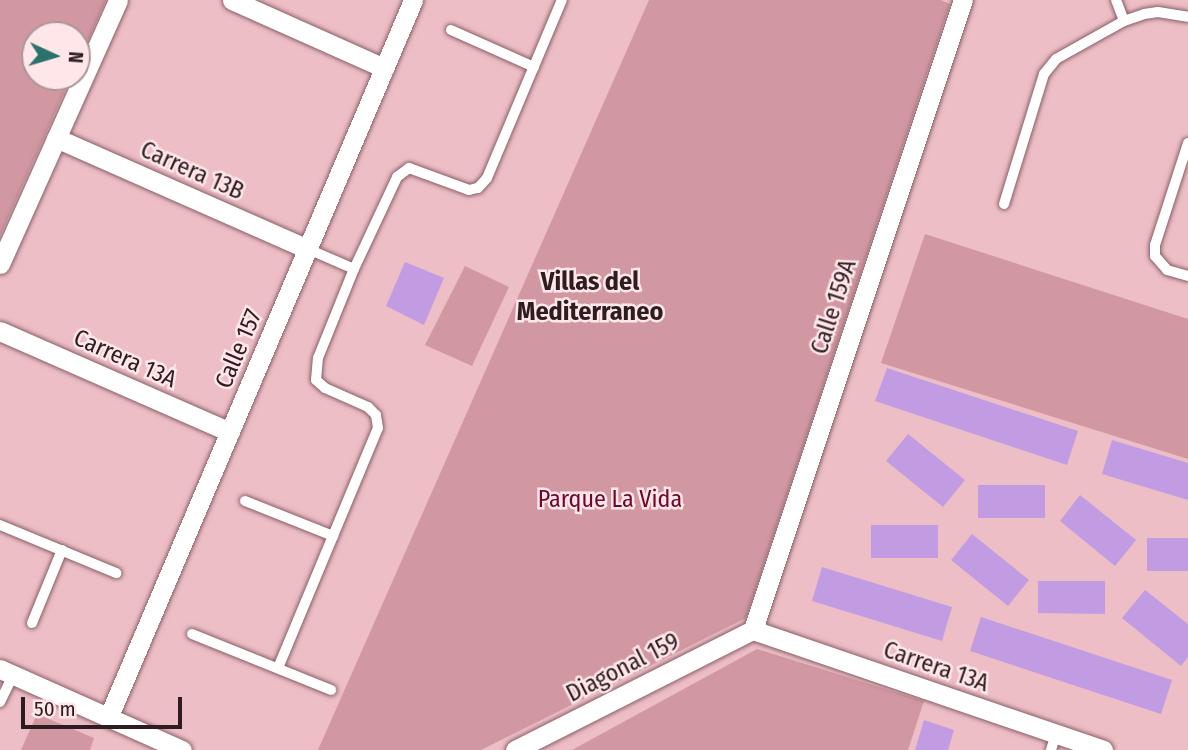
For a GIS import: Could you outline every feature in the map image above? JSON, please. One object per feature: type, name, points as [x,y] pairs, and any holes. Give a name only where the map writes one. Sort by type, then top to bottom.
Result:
[{"type":"street","points":[[0,264],[118,0]]},
{"type":"street","points":[[232,0],[384,68]]},
{"type":"street","name":"Calle 157","points":[[109,716],[413,0]]},
{"type":"street","name":"Calle 159A","points":[[752,630],[963,0]]},
{"type":"street","name":"Carrera 13B","points":[[56,138],[308,249]]},
{"type":"street","name":"Carrera 13A","points":[[0,331],[230,432]]},
{"type":"street","name":"Carrera 13A","points":[[752,630],[1053,742],[1103,750]]},
{"type":"street","name":"Diagonal 159","points":[[516,750],[752,630]]},
{"type":"street","points":[[7,672],[181,750]]},
{"type":"lane","points":[[278,668],[378,428],[376,415],[368,407],[325,388],[316,380],[318,358],[354,269],[397,177],[409,168],[470,190],[478,188],[492,166],[562,0]]},
{"type":"lane","points":[[1116,0],[1124,21]]},
{"type":"lane","points":[[1004,204],[1044,74],[1056,59],[1124,21],[1158,12],[1188,17]]},
{"type":"lane","points":[[451,30],[534,67]]},
{"type":"lane","points":[[1188,143],[1155,245],[1154,256],[1167,270],[1188,276]]},
{"type":"lane","points":[[308,249],[354,269]]},
{"type":"lane","points":[[244,501],[333,536]]},
{"type":"lane","points":[[0,525],[116,573]]},
{"type":"lane","points":[[32,623],[62,550]]},
{"type":"lane","points":[[192,634],[331,690]]},
{"type":"lane","points":[[0,702],[7,672]]},
{"type":"green space","points":[[0,0],[106,0],[91,34],[91,21],[21,21],[21,91],[65,91],[0,236]]},
{"type":"green space","name":"Parque La Vida","points":[[649,0],[941,0],[950,4],[746,618],[481,750],[318,750]]},
{"type":"green space","points":[[925,234],[1188,319],[1188,459],[881,363]]},
{"type":"green space","points":[[465,266],[509,287],[472,366],[425,345]]},
{"type":"green space","points":[[757,649],[924,701],[908,750],[572,750]]},
{"type":"green space","points":[[37,714],[94,738],[90,750],[21,750]]},
{"type":"building","points":[[405,262],[444,278],[424,325],[386,306]]},
{"type":"building","points":[[887,368],[1078,431],[1067,465],[875,401]]},
{"type":"building","points":[[908,434],[965,480],[943,507],[886,461]]},
{"type":"building","points":[[1112,440],[1188,463],[1188,500],[1102,474]]},
{"type":"building","points":[[978,485],[1045,485],[1045,518],[978,518]]},
{"type":"building","points":[[1080,495],[1136,540],[1115,566],[1060,521]]},
{"type":"building","points":[[871,525],[938,525],[938,558],[871,558]]},
{"type":"building","points":[[972,534],[1029,580],[1008,606],[951,560]]},
{"type":"building","points":[[1147,538],[1188,538],[1188,571],[1147,571]]},
{"type":"building","points":[[822,567],[952,607],[942,641],[812,601]]},
{"type":"building","points":[[1038,581],[1105,581],[1105,614],[1038,613]]},
{"type":"building","points":[[1145,590],[1188,624],[1188,657],[1181,666],[1122,618]]},
{"type":"building","points":[[981,617],[1172,680],[1161,714],[970,651]]},
{"type":"building","points":[[924,720],[954,730],[948,750],[915,750]]},
{"type":"district","name":"Villas del Mediterraneo","points":[[590,297]]}]
